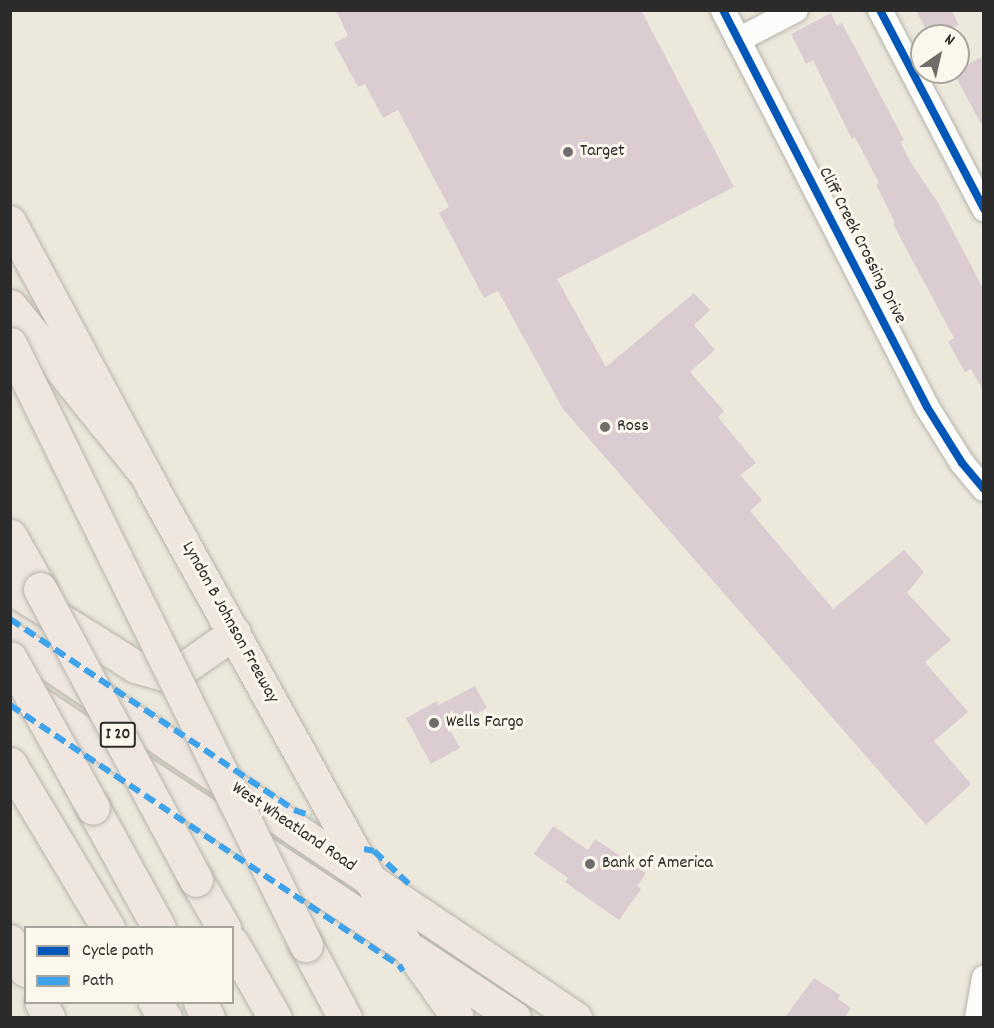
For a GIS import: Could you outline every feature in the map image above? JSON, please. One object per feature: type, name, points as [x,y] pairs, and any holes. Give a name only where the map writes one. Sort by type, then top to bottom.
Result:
[{"type":"highway","points":[[10,306],[143,470]]},
{"type":"highway","points":[[10,344],[306,945],[345,1017]]},
{"type":"highway","name":"I 20","points":[[10,536],[25,588],[223,926]]},
{"type":"highway","points":[[10,658],[158,926]]},
{"type":"highway","points":[[10,764],[107,926]]},
{"type":"highway","points":[[234,946],[275,1017]]},
{"type":"highway","points":[[156,1004],[165,1017]]},
{"type":"main road","name":"Lyndon B Johnson Freeway","points":[[10,222],[143,470],[235,633],[332,838],[371,880],[407,946],[458,1017]]},
{"type":"main road","points":[[25,588],[136,667],[164,675],[184,668],[235,633]]},
{"type":"main road","name":"West Wheatland Road","points":[[10,638],[332,838]]},
{"type":"main road","name":"West Wheatland Road","points":[[10,684],[515,1017]]},
{"type":"main road","points":[[210,816],[241,823],[297,849],[332,838]]},
{"type":"main road","name":"West Wheatland Road","points":[[371,880],[576,1017]]},
{"type":"main road","points":[[10,941],[24,967]]},
{"type":"street","name":"Cliff Creek Crossing Drive","points":[[723,10],[927,407],[962,463],[984,489]]},
{"type":"street","points":[[738,40],[796,10]]},
{"type":"street","points":[[880,10],[984,209]]},
{"type":"street","points":[[977,1017],[984,978]]},
{"type":"building","points":[[336,10],[641,10],[734,187],[557,279],[606,367],[694,293],[710,310],[694,325],[715,350],[690,372],[724,411],[718,417],[756,463],[740,475],[762,500],[750,511],[833,609],[904,550],[924,572],[907,593],[951,640],[925,662],[968,712],[934,741],[971,784],[926,825],[563,409],[498,291],[484,298],[439,213],[449,207],[398,110],[383,118],[365,84],[358,87],[334,43],[348,36]]},
{"type":"building","points":[[916,10],[951,10],[958,24],[923,24]]},
{"type":"building","points":[[831,13],[837,26],[842,23],[904,140],[900,142],[937,201],[984,290],[984,392],[971,369],[965,372],[948,342],[954,338],[893,224],[895,223],[876,185],[879,183],[855,137],[852,139],[813,60],[806,64],[791,34]]},
{"type":"building","points":[[984,56],[984,129],[960,84],[970,84],[970,63]]},
{"type":"building","name":"Wells Fargo","points":[[475,686],[487,708],[449,728],[460,748],[431,764],[406,718],[437,701],[439,705]]},
{"type":"building","name":"Bank of America","points":[[553,826],[588,850],[595,839],[646,873],[637,886],[641,889],[619,920],[565,882],[568,878],[534,854]]},
{"type":"building","points":[[814,978],[840,995],[838,999],[851,1008],[845,1017],[785,1017]]},
{"type":"marked path","points":[[10,619],[294,810],[311,816]]},
{"type":"marked path","points":[[10,705],[399,965],[403,971]]},
{"type":"marked path","points":[[364,849],[374,851],[410,885]]},
{"type":"cycle path","points":[[723,10],[927,407],[962,463],[984,489]]},
{"type":"cycle path","points":[[880,10],[984,209]]},
{"type":"place","name":"Target","points":[[568,152]]},
{"type":"place","name":"Ross","points":[[605,427]]},
{"type":"place","name":"Wells Fargo","points":[[434,723]]},
{"type":"place","name":"Bank of America","points":[[590,864]]}]
